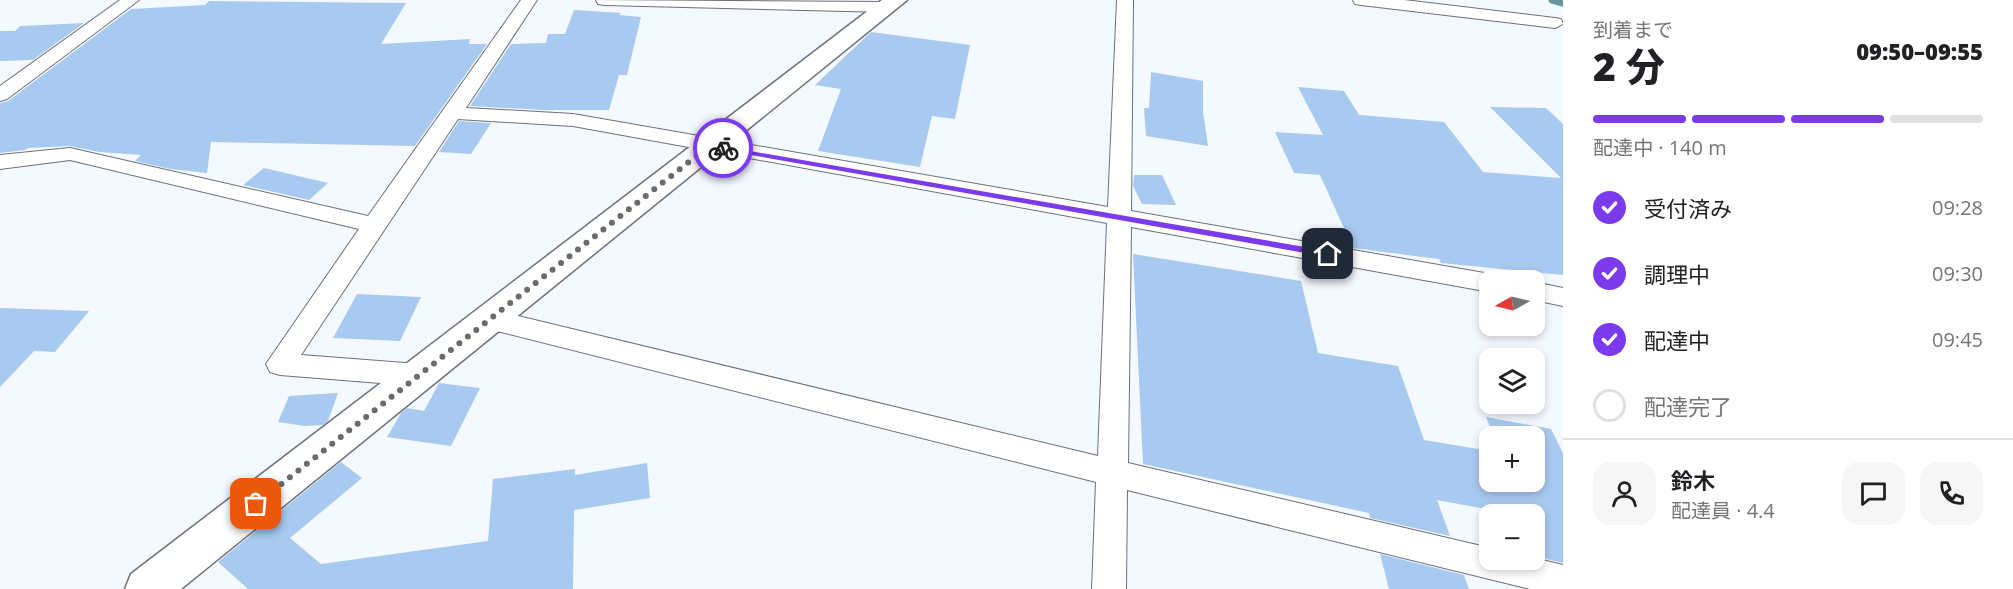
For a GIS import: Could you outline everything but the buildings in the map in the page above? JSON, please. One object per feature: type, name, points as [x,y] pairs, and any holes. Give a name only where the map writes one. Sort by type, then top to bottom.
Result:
[{"type":"street","points":[[0,95],[131,0]]},
{"type":"street","points":[[418,375],[280,364],[529,0]]},
{"type":"street","points":[[604,0],[892,4]]},
{"type":"street","points":[[1109,589],[1125,0]]},
{"type":"street","points":[[1361,0],[1557,20]]},
{"type":"street","points":[[1511,0],[1557,20]]},
{"type":"street","points":[[147,589],[892,4]]},
{"type":"street","points":[[452,113],[573,120],[709,146],[1119,216],[1479,281]]},
{"type":"street","points":[[0,162],[70,154],[374,225]]},
{"type":"street","points":[[1545,293],[1563,297]]},
{"type":"street","points":[[489,319],[1112,473],[1563,581]]},
{"type":"waterway","points":[[1552,0],[1563,3]]},
{"type":"way so far","points":[[256,504],[709,146],[723,148]]},
{"type":"route","points":[[723,148],[1328,254]]}]
